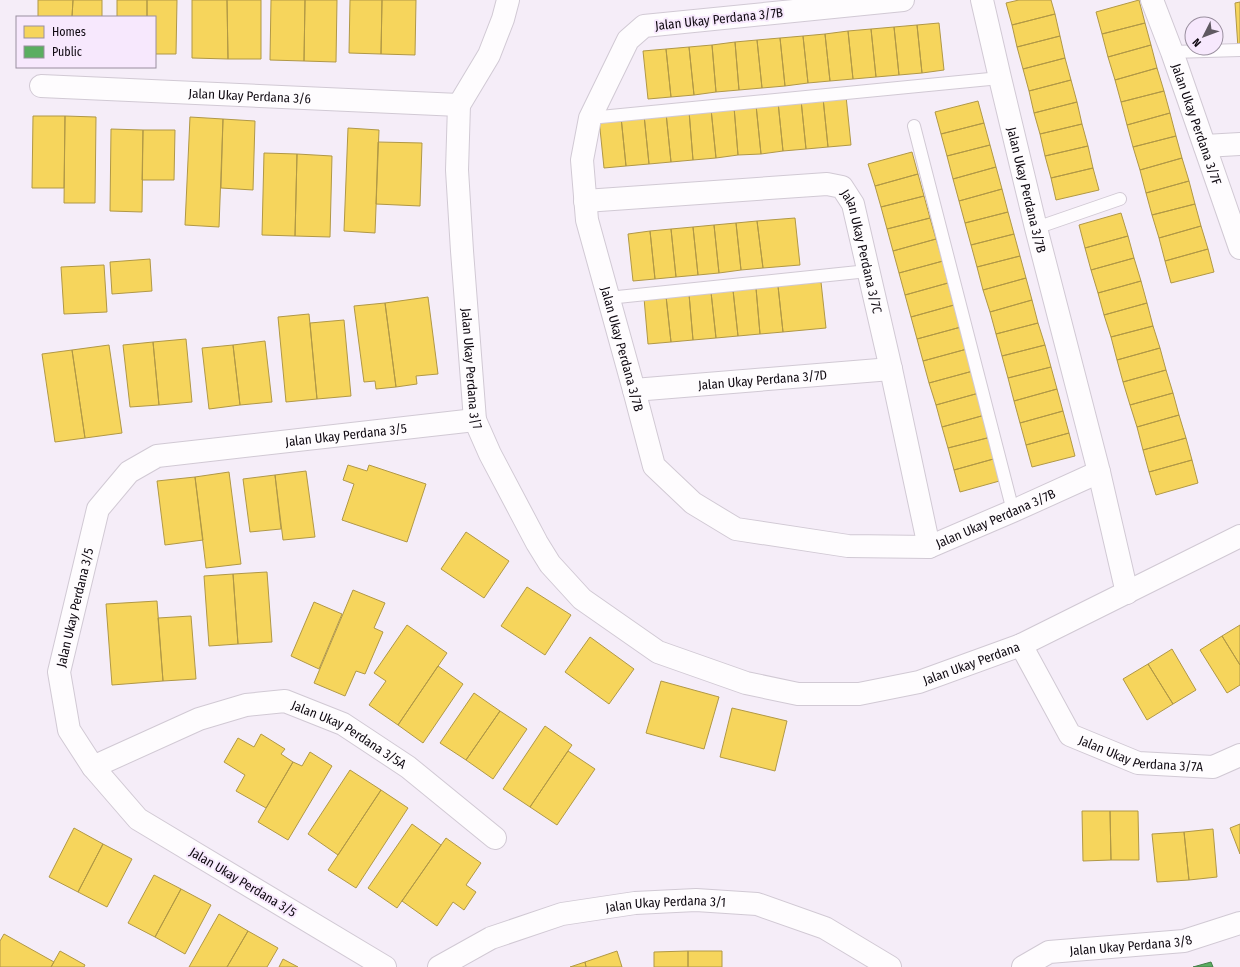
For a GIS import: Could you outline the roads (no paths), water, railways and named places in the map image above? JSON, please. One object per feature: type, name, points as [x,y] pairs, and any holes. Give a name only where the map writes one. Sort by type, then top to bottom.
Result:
[{"type":"street","name":"Jalan Ukay Perdana 3/7","points":[[508,0],[503,19],[489,55],[459,105],[457,170],[475,420],[490,454],[537,543],[550,564],[582,599],[658,652],[684,662]]},
{"type":"street","name":"Jalan Ukay Perdana 3/7B","points":[[903,0],[644,26],[628,40],[590,118],[582,160],[587,220],[654,466],[693,503],[736,529],[848,546],[929,547],[1014,511],[1099,472]]},
{"type":"street","name":"Jalan Ukay Perdana 3/7B","points":[[982,0],[1036,228],[1099,472],[1127,593]]},
{"type":"street","name":"Jalan Ukay Perdana 3/7F","points":[[1152,0],[1172,52],[1240,248]]},
{"type":"street","name":"Jalan Ukay Perdana 3/6","points":[[42,86],[459,105]]},
{"type":"street","points":[[1205,146],[1240,144]]},
{"type":"street","name":"Jalan Ukay Perdana 3/7C","points":[[585,201],[827,184],[842,187],[853,204],[929,547]]},
{"type":"street","name":"Jalan Ukay Perdana 3/7D","points":[[634,390],[891,370]]},
{"type":"street","name":"Jalan Ukay Perdana 3/5","points":[[385,967],[138,819],[93,767],[69,730],[59,672],[98,509],[129,472],[157,456],[475,420]]},
{"type":"street","name":"Jalan Ukay Perdana","points":[[684,662],[746,684],[798,694],[859,694],[919,682],[1021,645],[1240,536]]},
{"type":"street","name":"Jalan Ukay Perdana 3/7A","points":[[1021,645],[1070,735],[1138,763],[1213,767],[1240,755]]},
{"type":"street","name":"Jalan Ukay Perdana 3/5A","points":[[93,767],[199,719],[246,705],[285,702],[343,724],[408,767],[495,838]]},
{"type":"street","name":"Jalan Ukay Perdana 3/1","points":[[439,967],[491,938],[562,914],[635,903],[696,900],[757,904],[825,928],[890,967]]},
{"type":"street","name":"Jalan Ukay Perdana 3/8","points":[[1023,967],[1049,952],[1184,941],[1240,923]]},
{"type":"lane","points":[[1172,52],[1240,50]]},
{"type":"lane","points":[[590,118],[1000,78]]},
{"type":"lane","points":[[914,126],[1014,511]]},
{"type":"lane","points":[[1036,228],[1120,199]]},
{"type":"lane","points":[[608,298],[868,272]]}]
